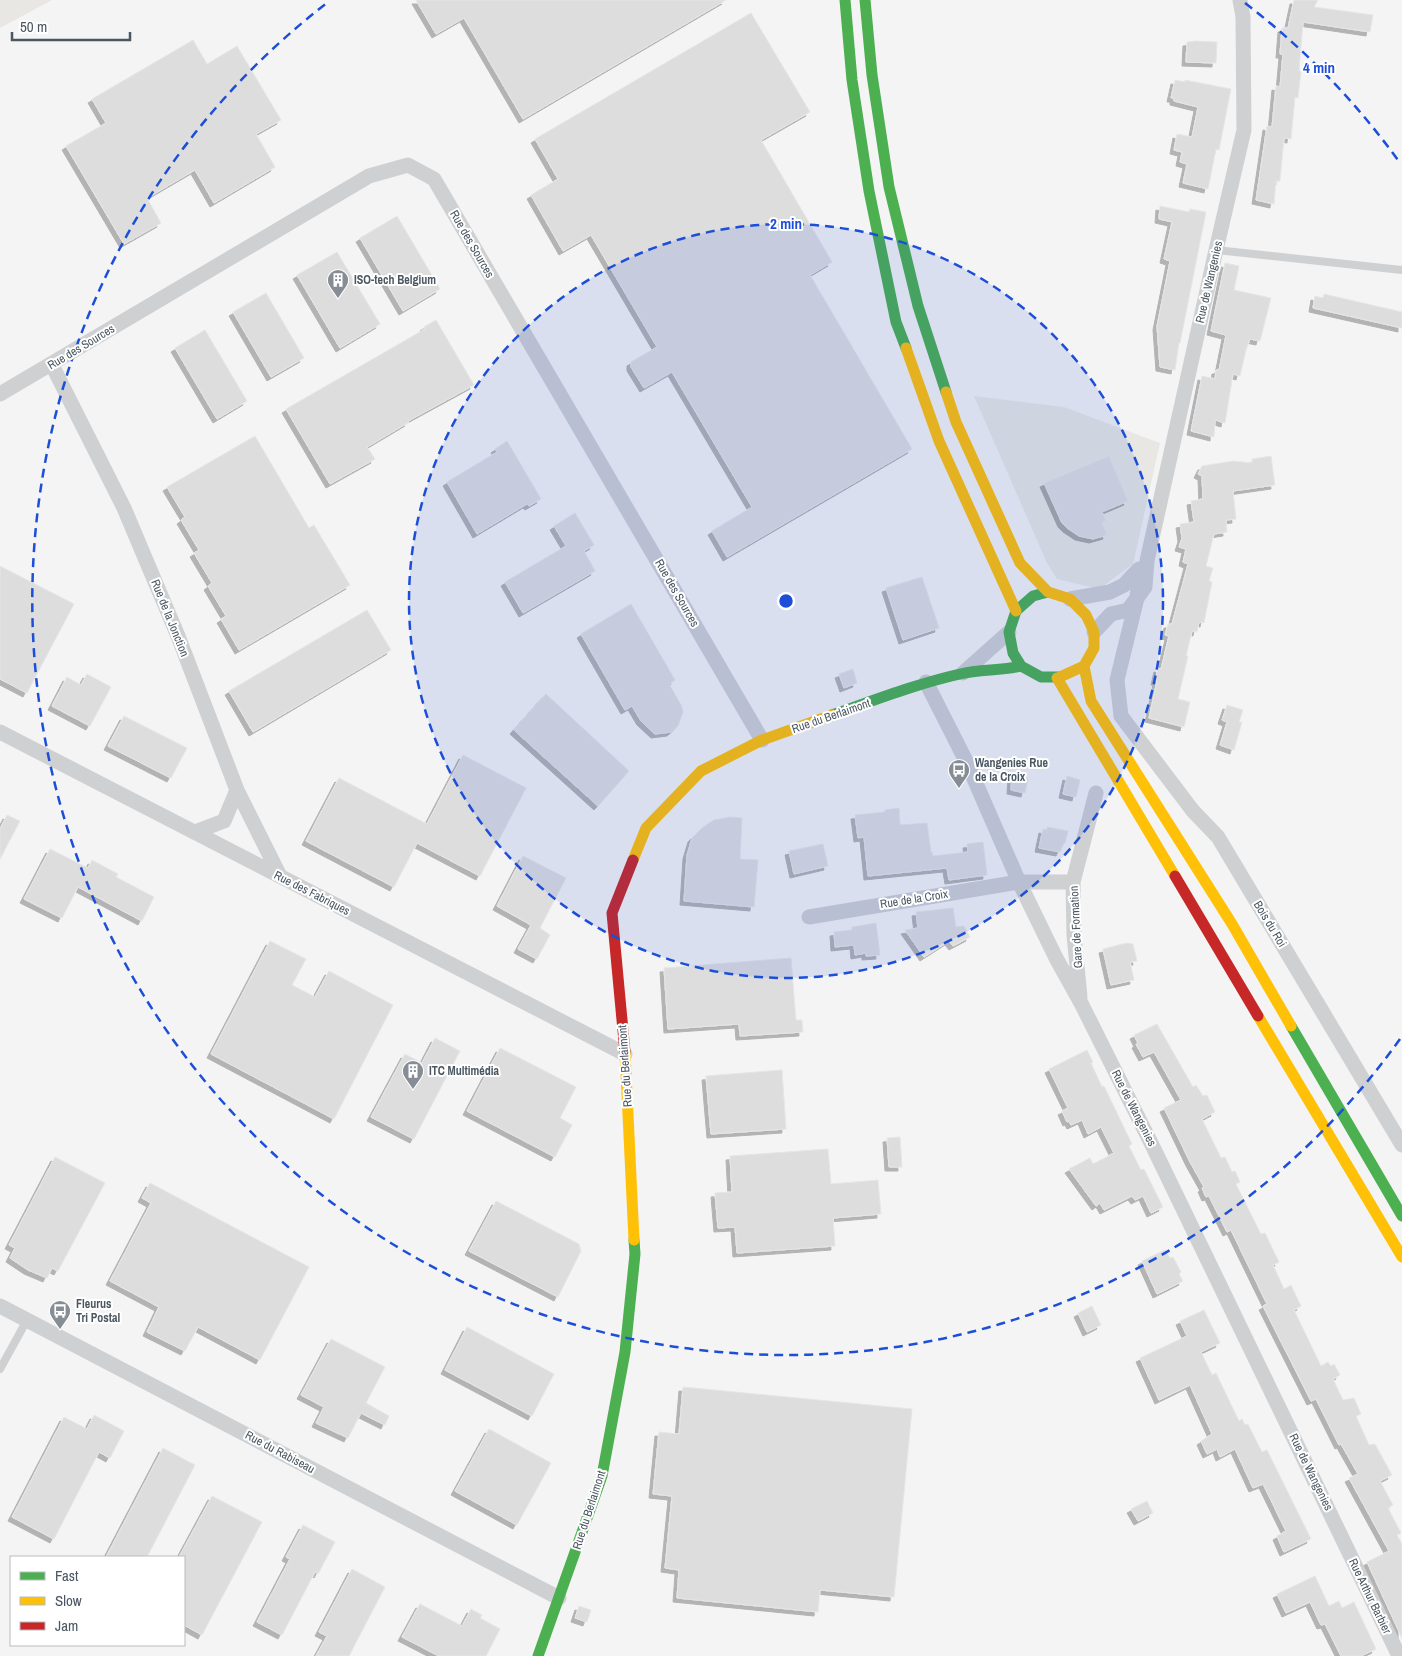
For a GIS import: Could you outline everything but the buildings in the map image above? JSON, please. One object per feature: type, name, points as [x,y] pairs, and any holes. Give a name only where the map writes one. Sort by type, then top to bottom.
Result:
[{"type":"main road","points":[[845,0],[852,80],[869,191],[896,322],[939,441],[1016,611]]},
{"type":"main road","points":[[865,0],[872,75],[888,187],[918,306],[960,430],[1020,563],[1048,592],[1070,599],[1086,615],[1094,632],[1094,648],[1084,666],[1057,678],[1041,677],[1021,666],[1013,653],[1009,632],[1016,611],[1033,596],[1048,592]]},
{"type":"main road","name":"Rue du Berlaimont","points":[[538,1656],[602,1476],[625,1352],[635,1254],[625,1054],[612,914],[646,828],[700,771],[762,740],[926,682],[963,673],[1009,669],[1021,666]]},
{"type":"main road","points":[[1084,666],[1092,701],[1232,924],[1402,1216]]},
{"type":"main road","points":[[1057,678],[1402,1257]]},
{"type":"street","name":"Rue de Wangenies","points":[[1138,598],[1145,587],[1147,561],[1244,130],[1243,16],[1240,0]]},
{"type":"street","name":"Rue des Sources","points":[[0,394],[369,176],[408,165],[434,178],[762,740]]},
{"type":"street","name":"Rue de la Jonction","points":[[52,365],[124,508],[178,636],[237,790],[280,876]]},
{"type":"street","points":[[1070,599],[1110,592],[1124,585],[1147,561]]},
{"type":"street","name":"Rue de Wangenies","points":[[1121,716],[1117,680],[1138,598],[1138,587],[1132,576]]},
{"type":"street","points":[[1094,632],[1111,614],[1128,610],[1138,598]]},
{"type":"street","name":"Rue du Berlaimont","points":[[963,673],[1009,632]]},
{"type":"street","name":"Rue de Wangenies","points":[[926,682],[968,765],[1056,958],[1081,1003],[1158,1157],[1341,1535]]},
{"type":"street","name":"Bois du Roi","points":[[1121,716],[1193,812],[1218,838],[1402,1145]]},
{"type":"street","name":"Rue des Fabriques","points":[[0,732],[625,1054]]},
{"type":"street","points":[[195,832],[224,821],[237,790]]},
{"type":"street","name":"Gare de Formation","points":[[1081,1003],[1074,935],[1073,882],[1096,793]]},
{"type":"street","name":"Rue de la Croix","points":[[809,917],[1020,882],[1073,882]]},
{"type":"street","name":"Rue du Rabiseau","points":[[0,1306],[559,1598]]},
{"type":"street","name":"Rue Arthur Barbier","points":[[1341,1535],[1399,1656]]},
{"type":"lane","points":[[1216,250],[1402,270]]},
{"type":"lane","points":[[0,1369],[27,1320]]},
{"type":"shaded area","points":[[0,0],[52,0],[0,28]]},
{"type":"shaded area","points":[[974,396],[1064,407],[1160,443],[1133,564],[1099,589],[1057,579],[1047,563]]},
{"type":"traffic: fast","points":[[845,0],[852,80],[869,191],[896,322],[906,348]]},
{"type":"traffic: fast","points":[[865,0],[872,75],[889,187],[918,306],[946,392]]},
{"type":"traffic: fast","points":[[1048,592],[1033,596],[1016,611],[1009,632],[1013,653],[1021,666],[1041,677],[1060,677]]},
{"type":"traffic: fast","points":[[832,715],[944,678],[968,672],[1021,666]]},
{"type":"traffic: fast","points":[[1291,1026],[1402,1216]]},
{"type":"traffic: fast","points":[[538,1656],[602,1476],[625,1352],[635,1254],[634,1240]]},
{"type":"traffic: slow","points":[[906,348],[939,441],[1016,611]]},
{"type":"traffic: slow","points":[[946,392],[956,422],[1020,563],[1048,592],[1070,599],[1086,615],[1094,632],[1094,648],[1084,666],[1060,677]]},
{"type":"traffic: slow","points":[[1084,666],[1091,701],[1232,924],[1291,1026]]},
{"type":"traffic: slow","points":[[1057,678],[1175,876]]},
{"type":"traffic: slow","points":[[633,860],[646,828],[701,771],[762,740],[832,715]]},
{"type":"traffic: slow","points":[[1258,1016],[1402,1257]]},
{"type":"traffic: slow","points":[[625,1052],[634,1240]]},
{"type":"traffic: jam","points":[[625,1052],[612,913],[633,860]]},
{"type":"traffic: jam","points":[[1175,876],[1258,1016]]},
{"type":"place","name":"ISO-tech Belgium","points":[[338,299]]},
{"type":"place","name":"Wangenies Rue de la Croix","points":[[959,789]]},
{"type":"place","name":"ITC Multimédia","points":[[413,1090]]},
{"type":"place","name":"Fleurus Tri Postal","points":[[60,1330]]}]
